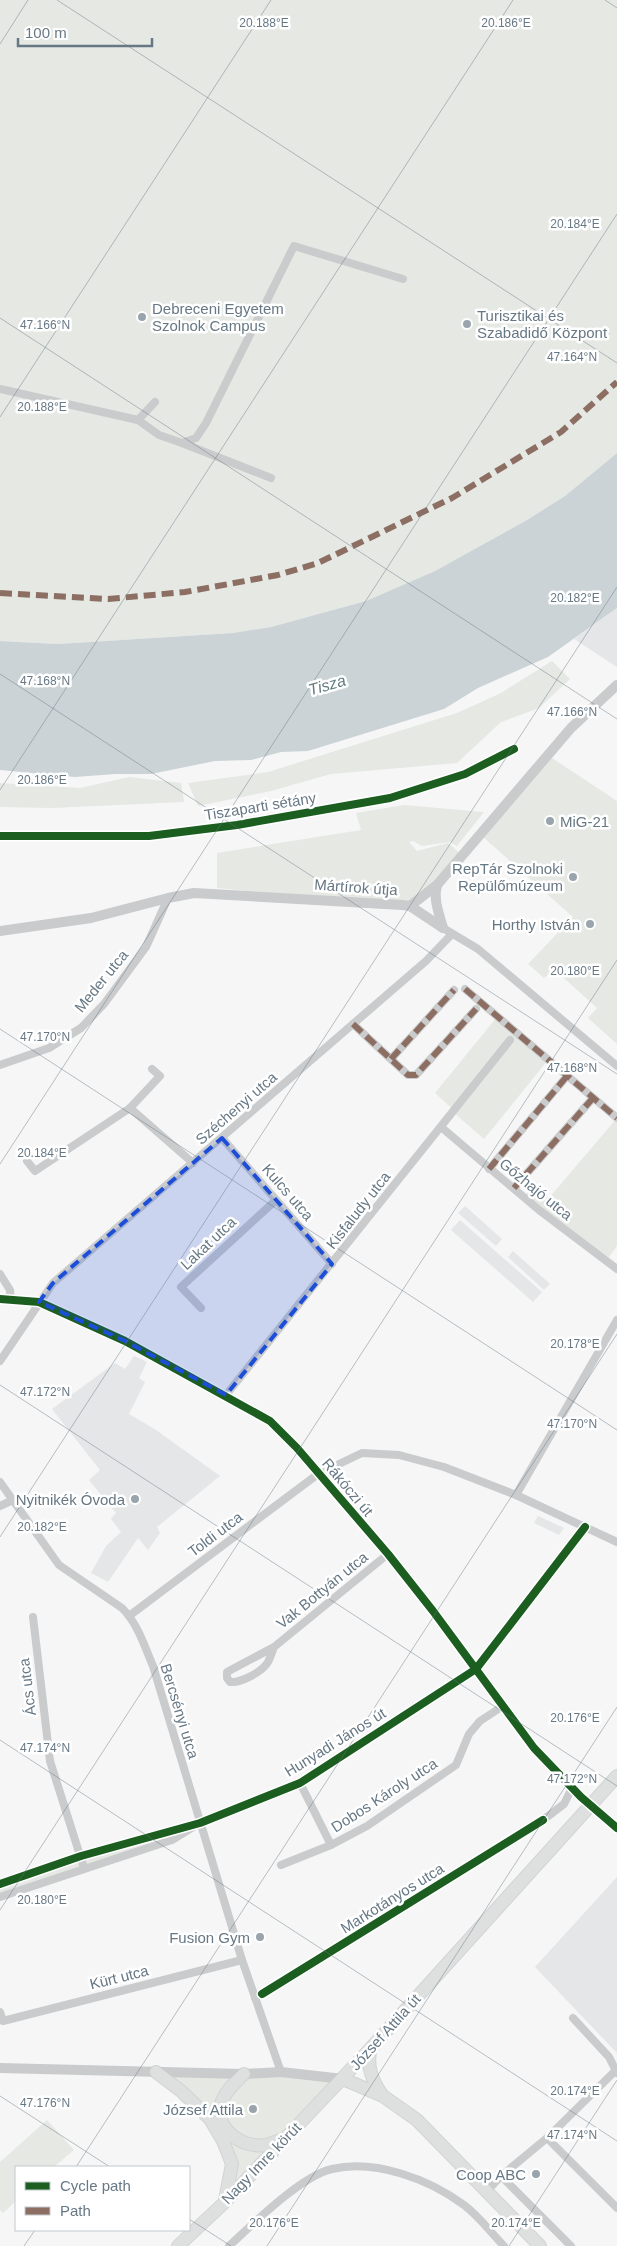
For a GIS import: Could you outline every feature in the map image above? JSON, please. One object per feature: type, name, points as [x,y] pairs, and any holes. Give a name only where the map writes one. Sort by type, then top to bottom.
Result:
[{"type":"main road","name":"József Attila út","points":[[342,2079],[617,1776]]},
{"type":"main road","points":[[371,2048],[368,2057],[369,2071],[373,2082],[383,2096]]},
{"type":"main road","points":[[156,2072],[181,2091],[210,2119],[223,2141],[232,2164],[224,2202]]},
{"type":"main road","points":[[244,2074],[227,2091],[221,2102],[220,2111],[223,2124],[228,2133],[242,2141],[266,2145],[283,2139]]},
{"type":"main road","points":[[342,2079],[383,2096],[416,2120],[540,2246]]},
{"type":"main road","name":"Nagy Imre körút","points":[[178,2246],[224,2202],[342,2079]]},
{"type":"street","points":[[182,443],[196,438],[206,423],[294,246],[403,279]]},
{"type":"street","points":[[0,389],[138,420],[159,435],[271,478]]},
{"type":"street","points":[[138,420],[155,402]]},
{"type":"street","name":"Mártírok útja","points":[[0,931],[91,918],[194,893],[221,893],[410,906],[437,885],[571,728],[617,685]]},
{"type":"street","points":[[437,885],[435,894],[436,905],[447,931]]},
{"type":"street","name":"Meder utca","points":[[0,1065],[49,1048],[81,1028],[104,1004],[146,947],[168,898]]},
{"type":"street","points":[[410,906],[478,949],[617,1066]]},
{"type":"street","name":"Széchenyi utca","points":[[39,1302],[53,1283],[426,960],[447,931]]},
{"type":"street","points":[[465,989],[617,1118]]},
{"type":"street","points":[[391,1059],[454,990]]},
{"type":"street","points":[[353,1024],[408,1075],[416,1075],[476,1009]]},
{"type":"street","name":"Kisfaludy utca","points":[[226,1395],[510,1040]]},
{"type":"street","points":[[28,1161],[36,1172],[130,1108],[160,1076],[152,1070]]},
{"type":"street","points":[[489,1169],[567,1076]]},
{"type":"street","points":[[514,1188],[593,1098]]},
{"type":"street","points":[[130,1108],[193,1163]]},
{"type":"street","name":"Gőzhajó utca","points":[[441,1127],[489,1169],[617,1269]]},
{"type":"street","name":"Kulcs utca","points":[[222,1138],[332,1264]]},
{"type":"street","name":"Lakat utca","points":[[201,1308],[181,1287],[276,1200]]},
{"type":"street","points":[[0,1274],[10,1290],[11,1300]]},
{"type":"street","name":"Rákóczi út","points":[[0,1299],[39,1302],[125,1341],[226,1395],[270,1421],[297,1448],[388,1554],[534,1748],[572,1788],[617,1828]]},
{"type":"street","points":[[0,1361],[39,1302]]},
{"type":"street","points":[[516,1495],[614,1332],[617,1320]]},
{"type":"street","name":"Toldi utca","points":[[130,1616],[318,1474],[362,1453],[399,1454],[444,1467],[516,1495],[617,1542]]},
{"type":"street","name":"Bercsényi utca","points":[[0,1482],[59,1565],[110,1598],[130,1616],[141,1636],[153,1666],[242,1960],[282,2072]]},
{"type":"street","points":[[0,1506],[13,1500]]},
{"type":"street","name":"Hunyadi János út","points":[[0,1884],[81,1856],[200,1823],[300,1783],[476,1669],[585,1527]]},
{"type":"street","name":"Vak Bottyán utca","points":[[274,1647],[267,1664],[248,1677],[236,1682],[230,1682],[227,1678],[227,1672],[274,1647],[388,1554]]},
{"type":"street","name":"Ács utca","points":[[33,1617],[50,1762],[84,1868]]},
{"type":"street","name":"Dobos Károly utca","points":[[281,1865],[331,1845],[367,1826],[456,1765],[469,1734],[480,1721],[503,1706]]},
{"type":"street","points":[[300,1783],[331,1845]]},
{"type":"street","name":"Markotányos utca","points":[[255,1998],[543,1820],[564,1804],[572,1788]]},
{"type":"street","name":"Hunyadi János út","points":[[0,1896],[172,1840],[200,1823]]},
{"type":"street","name":"Kürt utca","points":[[0,2012],[3,2021],[242,1960]]},
{"type":"street","points":[[486,2192],[501,2176],[547,2138],[616,2072],[609,2057],[573,2018]]},
{"type":"street","name":"József Attila út","points":[[0,2068],[244,2074],[282,2072],[342,2079]]},
{"type":"street","points":[[547,2138],[617,2208]]},
{"type":"street","points":[[229,2246],[271,2206],[307,2181],[331,2169],[364,2167],[395,2172],[431,2185],[465,2205],[504,2246]]},
{"type":"street","points":[[501,2176],[571,2246]]},
{"type":"highlighted area","points":[[222,1138],[332,1264],[226,1395],[125,1341],[39,1302],[53,1283]]},
{"type":"shaded area","points":[[0,0],[617,0],[617,453],[565,496],[527,520],[435,571],[366,601],[271,627],[233,633],[58,644],[0,641]]},
{"type":"shaded area","points":[[617,608],[617,667],[574,639]]},
{"type":"shaded area","points":[[552,661],[570,679],[539,708],[501,722],[457,763],[331,774],[271,791],[198,806],[188,783],[268,772],[457,713],[501,693]]},
{"type":"shaded area","name":"RepTár Szolnoki Repülőmúzeum","points":[[552,758],[617,801],[617,1044],[588,1018],[597,1008],[554,969],[544,978],[528,964],[573,917],[483,837]]},
{"type":"shaded area","points":[[129,777],[181,783],[184,802],[52,808],[0,807],[0,783],[80,788]]},
{"type":"shaded area","points":[[404,805],[484,812],[457,846],[450,842],[422,846],[413,841],[409,842],[417,851],[448,843],[462,855],[410,906],[217,888],[217,853],[361,830],[356,813]]},
{"type":"shaded area","points":[[497,1017],[548,1060],[484,1139],[453,1112],[454,1110],[435,1093]]},
{"type":"shaded area","points":[[617,1118],[617,1246],[609,1257],[603,1259],[524,1197],[533,1185],[549,1198]]},
{"type":"shaded area","points":[[465,1206],[502,1239],[496,1246],[458,1213]]},
{"type":"shaded area","points":[[460,1220],[542,1292],[533,1302],[451,1230]]},
{"type":"shaded area","points":[[513,1251],[550,1284],[544,1290],[508,1257]]},
{"type":"shaded area","points":[[134,1356],[147,1362],[139,1378],[145,1382],[129,1414],[156,1430],[220,1476],[157,1527],[160,1533],[148,1550],[138,1538],[108,1582],[91,1573],[106,1546],[121,1532],[111,1519],[116,1513],[89,1480],[100,1470],[52,1409],[115,1363],[125,1369]]},
{"type":"shaded area","points":[[538,1516],[564,1528],[559,1535],[534,1523]]},
{"type":"shaded area","points":[[200,1823],[172,1840],[0,1897],[0,1884]]},
{"type":"shaded area","points":[[617,1877],[617,2053],[535,1967]]},
{"type":"shaded area","points":[[156,2072],[343,2079],[225,2202],[230,2179],[223,2141]]},
{"type":"shaded area","points":[[47,2120],[74,2150],[55,2166],[15,2166],[15,2202],[3,2213],[0,2210],[0,2162]]},
{"type":"water","name":"Tisza","points":[[617,453],[617,608],[548,657],[478,688],[444,709],[308,751],[281,752],[251,760],[215,761],[151,774],[75,777],[0,770],[0,641],[58,644],[233,633],[271,627],[366,601],[435,571],[527,520],[565,496]]},
{"type":"marked path","points":[[0,593],[108,599],[185,592],[278,575],[318,563],[452,498],[561,432],[617,382]]},
{"type":"marked path","points":[[465,989],[617,1118]]},
{"type":"marked path","points":[[391,1059],[454,990]]},
{"type":"marked path","points":[[353,1024],[408,1075],[416,1075],[476,1009]]},
{"type":"marked path","points":[[489,1169],[567,1076]]},
{"type":"marked path","points":[[514,1188],[593,1098]]},
{"type":"cycle path","name":"Tiszaparti sétány","points":[[0,836],[149,836],[237,825],[390,798],[465,774],[514,749]]},
{"type":"cycle path","points":[[0,1299],[39,1302],[125,1341],[270,1421],[297,1448],[388,1554],[433,1611],[534,1748],[581,1797],[617,1828]]},
{"type":"cycle path","points":[[0,1884],[81,1856],[200,1823],[300,1783],[476,1669],[585,1527]]},
{"type":"cycle path","points":[[262,1994],[543,1820]]},
{"type":"place","name":"Debreceni Egyetem Szolnok Campus","points":[[142,317]]},
{"type":"place","name":"Turisztikai és Szabadidő Központ","points":[[467,324]]},
{"type":"place","name":"MiG-21","points":[[550,821]]},
{"type":"place","name":"RepTár Szolnoki Repülőmúzeum","points":[[573,877]]},
{"type":"place","name":"Horthy István","points":[[590,924]]},
{"type":"place","name":"Nyitnikék Óvoda","points":[[135,1499]]},
{"type":"place","name":"Fusion Gym","points":[[260,1937]]},
{"type":"place","name":"József Attila","points":[[253,2109]]},
{"type":"place","name":"Coop ABC","points":[[536,2174]]}]
